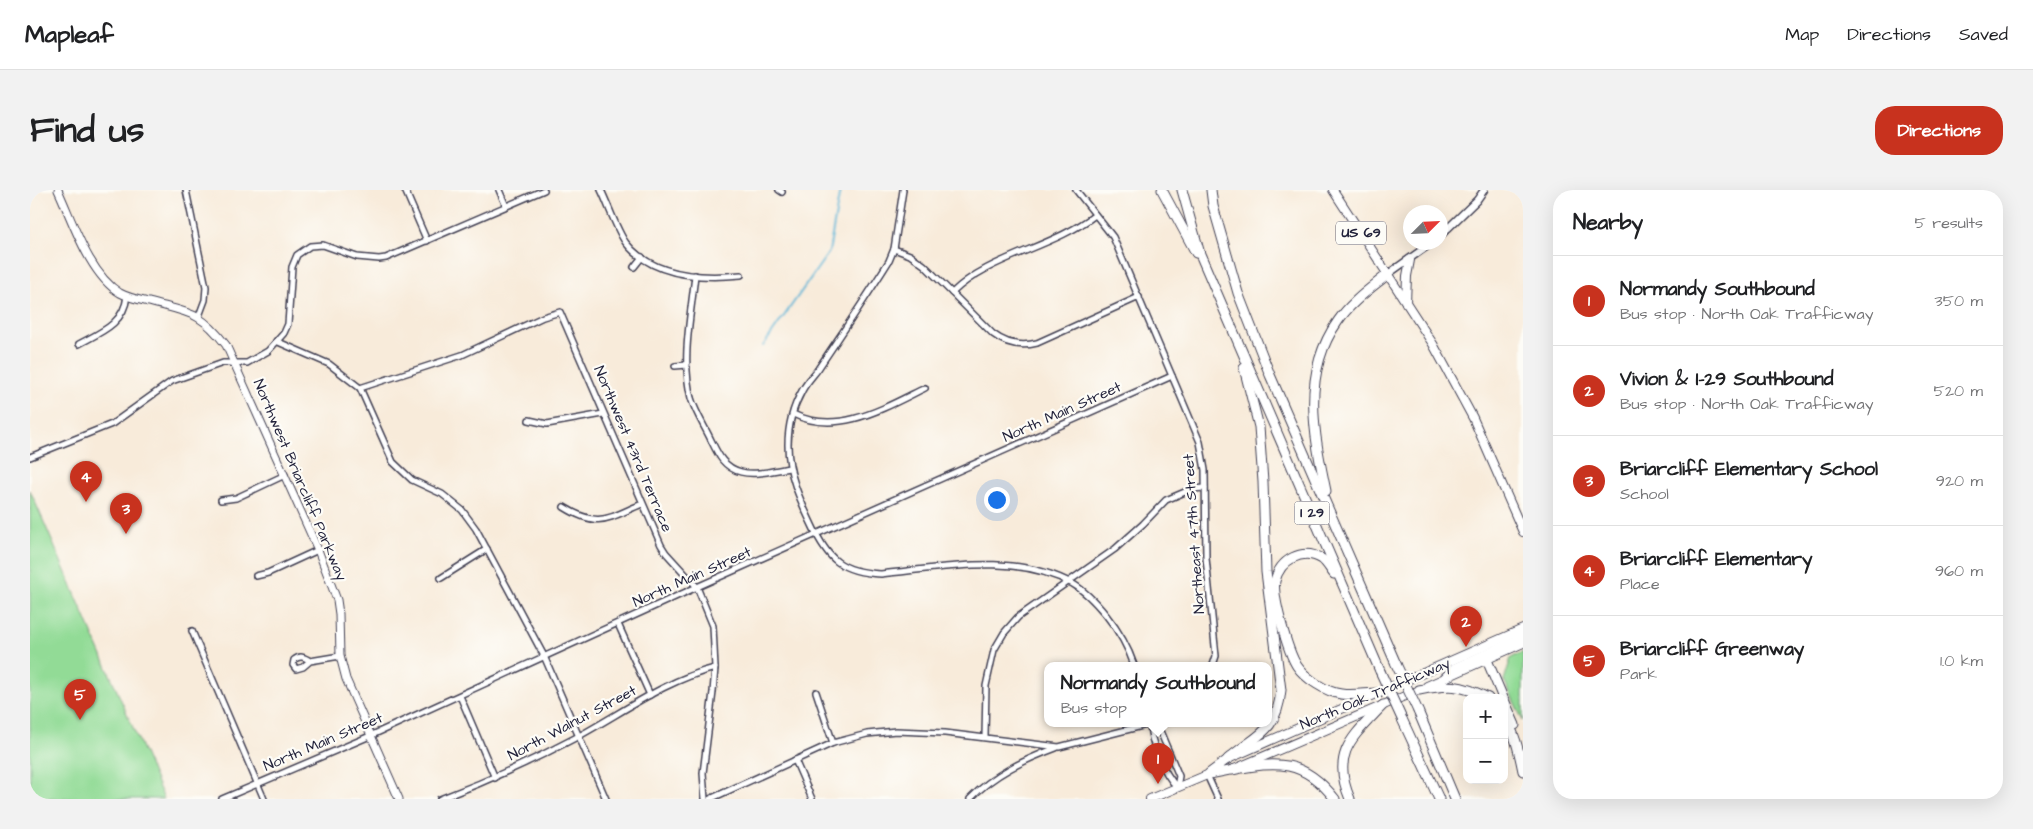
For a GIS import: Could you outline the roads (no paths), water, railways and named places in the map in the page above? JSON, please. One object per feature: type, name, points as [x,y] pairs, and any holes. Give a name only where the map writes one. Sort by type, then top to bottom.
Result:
[{"type":"highway","points":[[1162,190],[1216,291]]},
{"type":"highway","name":"I 29","points":[[1182,190],[1200,254],[1242,356],[1380,671],[1432,783],[1437,799]]},
{"type":"highway","name":"I 29","points":[[1211,190],[1213,206],[1238,293],[1270,374],[1455,797]]},
{"type":"highway","points":[[1329,509],[1313,422],[1314,391],[1317,373],[1324,349],[1338,322],[1356,300],[1388,274]]},
{"type":"highway","points":[[1242,356],[1260,434],[1266,572],[1281,690],[1279,706],[1272,723]]},
{"type":"highway","points":[[1345,588],[1321,559],[1312,555],[1292,557],[1278,573],[1275,583],[1275,598],[1284,633],[1296,666],[1306,676],[1325,688],[1341,694],[1379,693]]},
{"type":"highway","points":[[1487,660],[1502,694]]},
{"type":"highway","points":[[1419,690],[1446,685],[1472,690],[1480,694]]},
{"type":"highway","points":[[1350,799],[1343,772],[1346,748],[1359,728],[1383,705]]},
{"type":"highway","points":[[1508,709],[1523,746]]},
{"type":"highway","points":[[1508,722],[1517,746],[1523,771]]},
{"type":"highway","points":[[1228,759],[1242,747],[1253,742],[1269,727]]},
{"type":"highway","points":[[1232,770],[1262,764],[1294,767],[1319,780],[1335,799]]},
{"type":"main road","name":"Northwest Briarcliff Parkway","points":[[58,190],[90,259],[106,281],[128,296],[199,316],[212,327],[226,345],[318,550],[337,600],[340,656],[346,679],[399,799]]},
{"type":"main road","name":"US 69","points":[[1332,191],[1433,344],[1473,418],[1523,532]]},
{"type":"main road","points":[[1406,303],[1407,276],[1410,260]]},
{"type":"main road","name":"North Oak Trafficway","points":[[1150,799],[1207,774],[1228,759],[1523,629]]},
{"type":"main road","points":[[1442,680],[1454,668],[1523,637]]},
{"type":"main road","name":"North Oak Trafficway","points":[[1207,774],[1232,770],[1442,680],[1523,643]]},
{"type":"street","points":[[186,190],[206,287],[205,300],[199,316]]},
{"type":"street","points":[[405,190],[427,241]]},
{"type":"street","points":[[499,190],[506,206]]},
{"type":"street","points":[[30,457],[112,424],[144,399],[172,382],[223,363],[247,363],[268,351],[288,324],[292,267],[297,255],[310,246],[323,245],[357,256],[379,259],[427,241],[544,190]]},
{"type":"street","points":[[601,190],[625,242],[642,257],[668,271],[695,276],[741,275]]},
{"type":"street","points":[[903,190],[894,249],[889,261],[802,391],[793,414],[788,435],[790,468],[798,494],[820,544],[832,558],[847,568],[864,573],[880,574],[990,564],[1025,568],[1058,577],[1076,586],[1099,607],[1127,647],[1133,662]]},
{"type":"street","name":"Northeast 47th Street","points":[[1076,190],[1112,237],[1200,442],[1204,465],[1206,558],[1216,656],[1214,662]]},
{"type":"street","points":[[1448,228],[1477,200],[1484,190]]},
{"type":"street","points":[[952,293],[988,268],[1065,234],[1095,215]]},
{"type":"street","points":[[894,249],[918,259],[997,337],[1019,345],[1042,341],[1139,297]]},
{"type":"street","points":[[1388,274],[1423,250]]},
{"type":"street","points":[[634,266],[642,257]]},
{"type":"street","points":[[695,276],[687,365],[692,400],[722,462],[738,472],[752,474],[790,468]]},
{"type":"street","points":[[79,344],[113,325],[124,311],[128,296]]},
{"type":"street","name":"Northwest 43rd Terrace","points":[[360,388],[462,355],[543,317],[560,312],[642,504],[666,553],[697,587]]},
{"type":"street","points":[[276,341],[329,364],[360,388],[393,462],[412,480],[442,494],[462,510],[487,549],[544,656],[606,799]]},
{"type":"street","points":[[675,366],[687,365]]},
{"type":"street","name":"North Main Street","points":[[222,799],[460,696],[697,587],[1172,376]]},
{"type":"street","points":[[793,414],[811,421],[837,423],[854,419],[925,388]]},
{"type":"street","points":[[529,420],[547,424],[603,414]]},
{"type":"street","points":[[221,500],[236,498],[285,475]]},
{"type":"street","points":[[985,737],[986,686],[996,646],[1018,617],[1127,540],[1166,500],[1181,492],[1205,488]]},
{"type":"street","points":[[564,507],[578,515],[596,520],[605,519],[642,504]]},
{"type":"street","points":[[441,578],[487,549]]},
{"type":"street","points":[[256,576],[268,573],[318,550]]},
{"type":"street","points":[[1076,576],[1076,586]]},
{"type":"street","points":[[1058,577],[1058,589]]},
{"type":"street","points":[[697,587],[713,626],[715,668],[702,773],[705,799]]},
{"type":"street","points":[[618,624],[650,695]]},
{"type":"street","points":[[192,631],[264,799]]},
{"type":"street","points":[[310,661],[340,656]]},
{"type":"street","name":"North Walnut Street","points":[[440,799],[495,778],[578,736],[650,695],[704,670],[715,668]]},
{"type":"street","points":[[816,692],[833,743]]},
{"type":"street","points":[[460,696],[495,778]]},
{"type":"street","points":[[970,799],[987,783],[1018,763],[1038,754],[1060,746],[1136,727]]},
{"type":"street","points":[[1152,727],[1151,736],[1169,779],[1177,787]]},
{"type":"street","points":[[1156,727],[1160,731],[1179,776],[1177,787]]},
{"type":"street","points":[[710,799],[833,743],[867,734],[896,731],[944,733],[1060,746]]},
{"type":"street","points":[[1036,744],[1038,754]]},
{"type":"street","points":[[795,760],[812,799]]},
{"type":"street","points":[[1207,774],[1218,799]]},
{"type":"waterway","points":[[763,346],[829,252],[840,190]]},
{"type":"place","name":"Briarcliff Elementary","points":[[86,502]]},
{"type":"place","name":"Briarcliff Elementary School","points":[[126,534]]},
{"type":"place","name":"Vivion & I-29 Southbound","points":[[1466,647]]},
{"type":"place","name":"Briarcliff Greenway","points":[[80,720]]},
{"type":"place","name":"Normandy Southbound","points":[[1158,784]]}]
